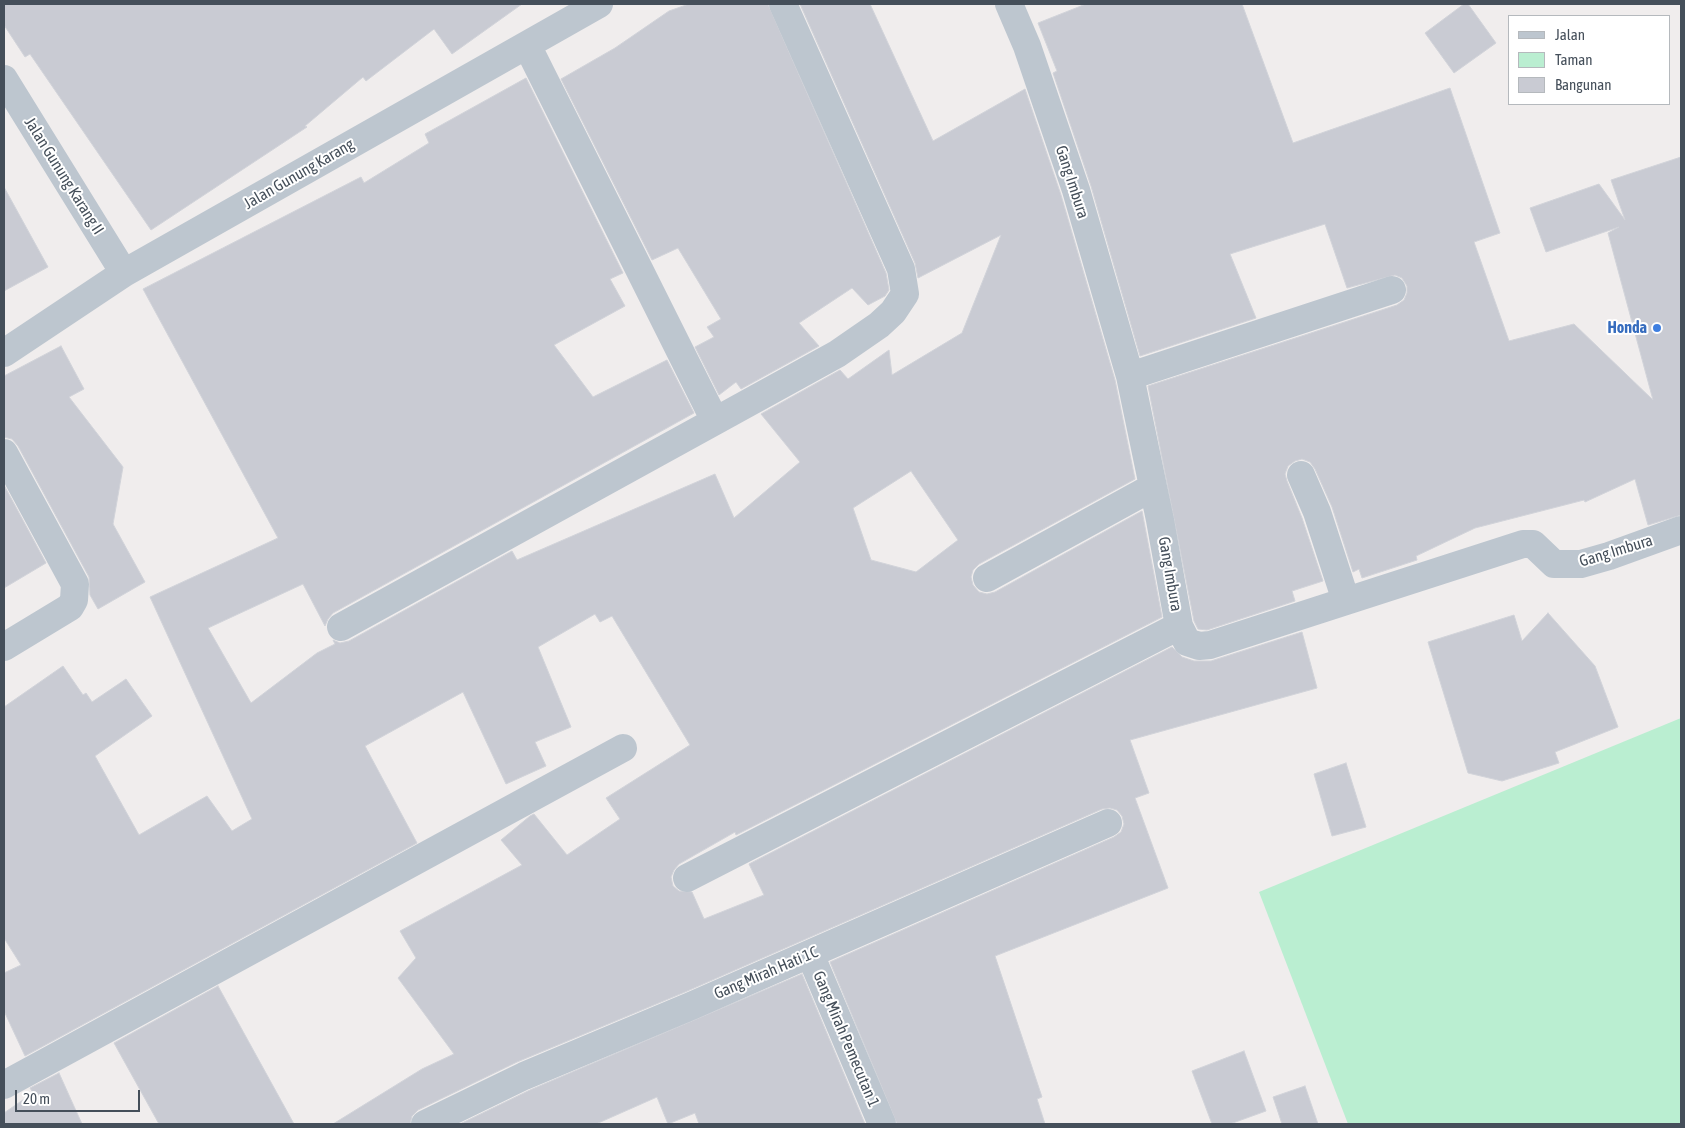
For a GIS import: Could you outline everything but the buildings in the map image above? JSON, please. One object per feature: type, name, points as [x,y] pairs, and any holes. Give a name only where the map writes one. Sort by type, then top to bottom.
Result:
[{"type":"street","name":"Jalan Gunung Karang","points":[[4,353],[124,273],[600,4]]},
{"type":"street","points":[[341,626],[844,349],[880,325],[893,312],[904,294],[901,269],[783,4]]},
{"type":"street","name":"Gang Imbura","points":[[1008,4],[1027,46],[1076,190],[1130,376],[1179,626],[1187,642],[1199,646],[1210,645],[1523,544],[1532,544],[1554,564],[1581,564],[1681,530]]},
{"type":"street","points":[[528,45],[715,421]]},
{"type":"street","name":"Jalan Gunung Karang II","points":[[4,78],[124,273]]},
{"type":"street","points":[[1130,376],[1392,290]]},
{"type":"street","points":[[4,453],[74,584],[74,600],[70,607],[4,647]]},
{"type":"street","points":[[1301,475],[1317,512],[1346,601]]},
{"type":"street","points":[[987,578],[1153,487]]},
{"type":"street","points":[[687,878],[1179,626]]},
{"type":"street","points":[[4,1085],[623,748]]},
{"type":"street","name":"Gang Mirah Hati 1C","points":[[425,1124],[524,1076],[810,954],[1108,823]]},
{"type":"street","name":"Gang Mirah Pemecutan 1","points":[[810,954],[882,1124]]},
{"type":"green space","points":[[1681,718],[1681,1124],[1348,1124],[1259,892]]},
{"type":"place","name":"Honda","points":[[1657,328]]}]
